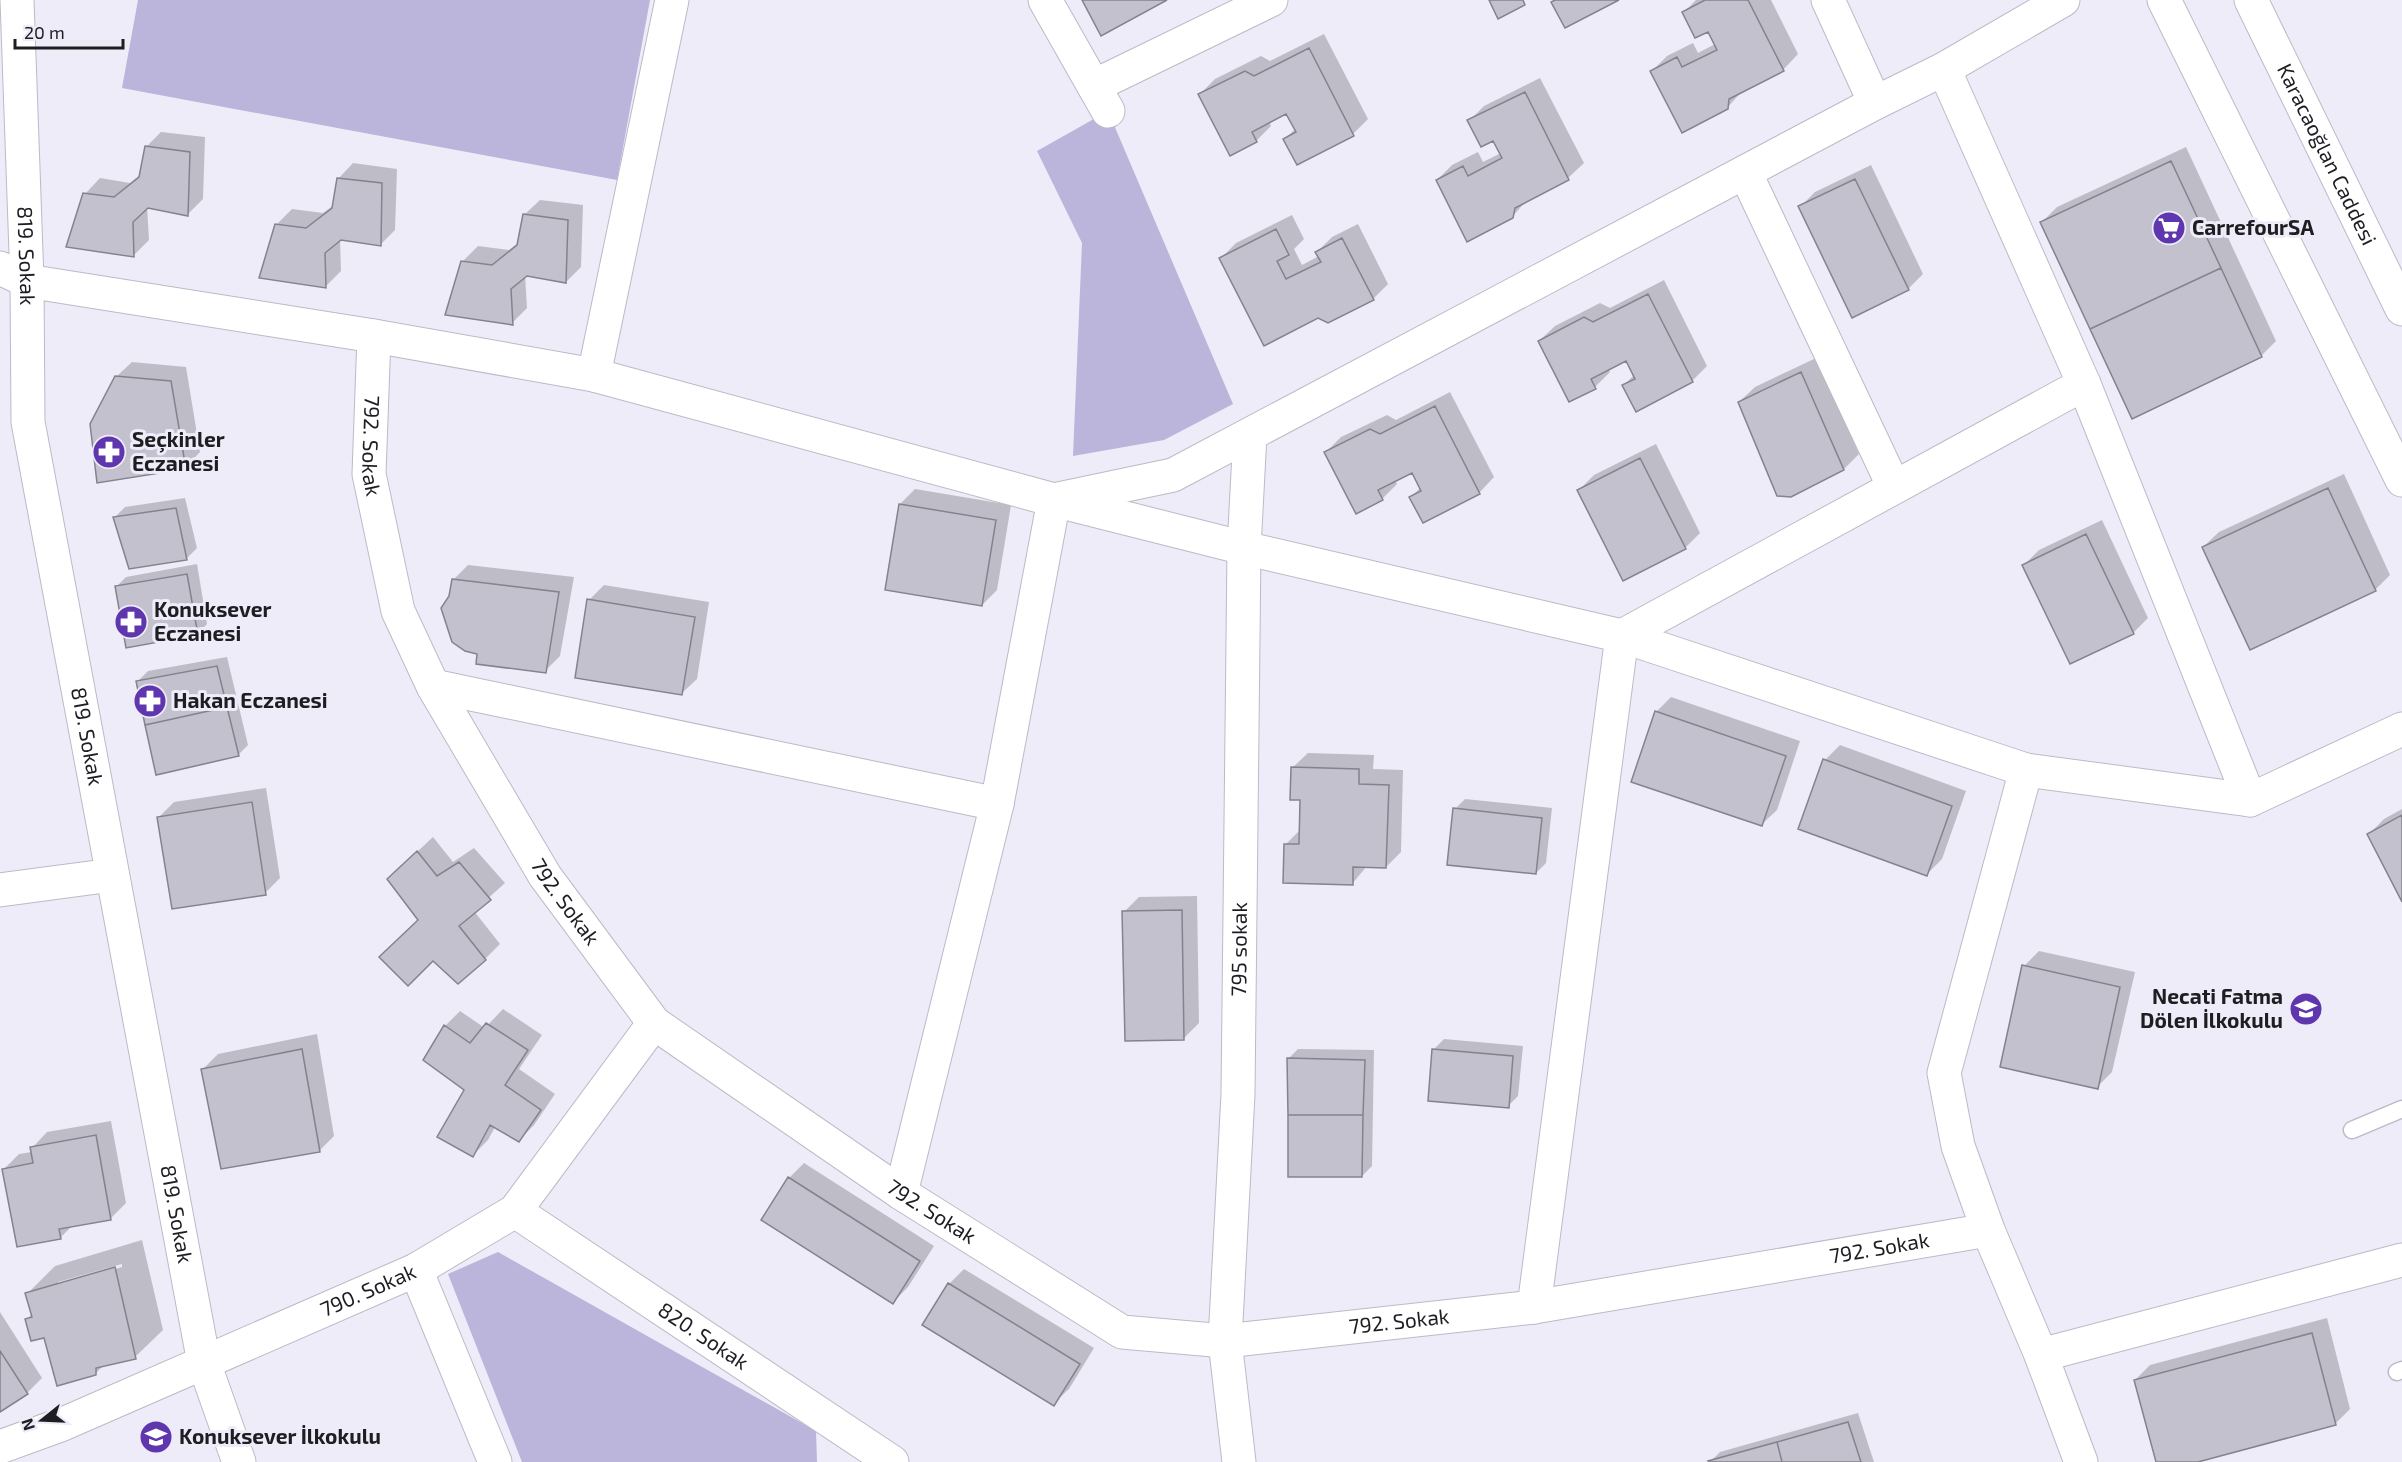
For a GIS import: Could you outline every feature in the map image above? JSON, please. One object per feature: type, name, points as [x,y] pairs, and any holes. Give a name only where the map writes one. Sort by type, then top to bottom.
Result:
[{"type":"street","name":"819. Sokak","points":[[17,0],[14,274],[28,422],[204,1363],[239,1462]]},
{"type":"street","points":[[594,375],[672,0]]},
{"type":"street","points":[[1045,0],[1101,98],[1271,0]]},
{"type":"street","points":[[1828,0],[1875,103]]},
{"type":"street","points":[[1054,500],[1173,475],[1875,103],[1944,69],[2063,0]]},
{"type":"street","points":[[2164,0],[2402,480]]},
{"type":"street","name":"Karacaoğlan Caddesi","points":[[2251,0],[2402,309]]},
{"type":"street","points":[[1944,69],[2084,384],[2250,800]]},
{"type":"street","points":[[1744,172],[1894,487]]},
{"type":"street","points":[[14,274],[594,375],[1054,500],[1244,548],[1622,636],[2026,770],[2250,800],[2402,729]]},
{"type":"street","name":"792. Sokak","points":[[374,336],[369,474],[398,610],[433,686],[545,876],[654,1023],[901,1193],[1122,1332],[1225,1341],[1534,1307],[1988,1230]]},
{"type":"street","points":[[1622,636],[2084,384]]},
{"type":"street","name":"795 sokak","points":[[1239,1462],[1225,1341],[1238,1094],[1244,548],[1250,435]]},
{"type":"street","points":[[901,1193],[997,804],[1054,500]]},
{"type":"street","points":[[1534,1307],[1622,636]]},
{"type":"street","points":[[433,686],[997,804]]},
{"type":"street","points":[[2026,770],[1944,1073],[1959,1146],[1988,1230],[2041,1355],[2081,1462]]},
{"type":"street","points":[[0,890],[112,875]]},
{"type":"street","name":"790. Sokak","points":[[0,1447],[63,1424],[416,1270],[515,1211],[654,1023]]},
{"type":"street","name":"820. Sokak","points":[[515,1211],[892,1462]]},
{"type":"street","points":[[2041,1355],[2402,1260]]},
{"type":"street","points":[[416,1270],[495,1462]]},
{"type":"lane","points":[[2352,1130],[2402,1109]]},
{"type":"shaded area","points":[[138,0],[650,0],[617,180],[122,88]]},
{"type":"shaded area","points":[[1108,111],[1233,404],[1164,440],[1073,456],[1082,243],[1037,151]]},
{"type":"shaded area","points":[[498,1252],[816,1431],[817,1462],[522,1462],[448,1274]]},
{"type":"building","points":[[1082,0],[1167,0],[1101,36]]},
{"type":"building","points":[[1489,0],[1523,0],[1525,5],[1498,19]]},
{"type":"building","points":[[1555,0],[1619,0],[1565,28],[1551,2]]},
{"type":"building","points":[[1705,0],[1748,0],[1784,71],[1729,99],[1728,109],[1682,133],[1650,71],[1677,57],[1682,67],[1717,50],[1708,32],[1695,38],[1682,12]]},
{"type":"building","points":[[1309,48],[1354,136],[1297,165],[1283,139],[1296,132],[1286,114],[1252,132],[1257,142],[1230,156],[1198,94],[1245,71],[1254,76]]},
{"type":"building","points":[[1525,92],[1569,180],[1515,208],[1513,218],[1467,242],[1436,180],[1463,166],[1468,176],[1502,158],[1493,141],[1481,147],[1467,120]]},
{"type":"building","points":[[145,146],[190,152],[188,216],[148,208],[133,222],[134,257],[66,247],[83,193],[114,197],[139,177]]},
{"type":"building","points":[[2171,161],[2221,268],[2090,329],[2040,222]]},
{"type":"building","points":[[337,178],[382,183],[381,246],[341,240],[325,253],[326,288],[259,278],[275,224],[306,228],[332,208]]},
{"type":"building","points":[[1855,179],[1909,290],[1852,318],[1798,206]]},
{"type":"building","points":[[523,214],[568,220],[566,283],[527,276],[511,289],[513,325],[445,315],[461,261],[492,265],[517,245]]},
{"type":"building","points":[[1276,229],[1289,255],[1277,261],[1286,279],[1321,262],[1315,252],[1342,238],[1374,300],[1328,323],[1318,318],[1264,346],[1219,258]]},
{"type":"building","points":[[2221,268],[2262,357],[2132,419],[2090,329]]},
{"type":"building","points":[[1648,294],[1693,382],[1636,412],[1622,385],[1635,379],[1626,361],[1591,379],[1596,389],[1569,402],[1538,341],[1584,317],[1593,322]]},
{"type":"building","points":[[1801,372],[1844,470],[1791,497],[1777,496],[1738,402]]},
{"type":"building","points":[[115,376],[171,381],[186,469],[97,483],[90,424]]},
{"type":"building","points":[[1435,406],[1480,494],[1423,523],[1409,497],[1421,491],[1412,473],[1378,490],[1383,500],[1356,514],[1324,452],[1370,429],[1380,434]]},
{"type":"building","points":[[1640,458],[1686,549],[1623,581],[1577,490]]},
{"type":"building","points":[[2328,488],[2376,591],[2250,650],[2202,547]]},
{"type":"building","points":[[899,504],[996,520],[982,606],[885,590]]},
{"type":"building","points":[[176,508],[187,560],[129,569],[113,517]]},
{"type":"building","points":[[2086,534],[2134,634],[2070,664],[2022,565]]},
{"type":"building","points":[[187,574],[198,635],[126,648],[115,586]]},
{"type":"building","points":[[452,579],[559,592],[546,673],[476,664],[477,654],[465,651],[452,642],[441,608],[449,596]]},
{"type":"building","points":[[587,599],[695,617],[682,695],[575,678]]},
{"type":"building","points":[[217,666],[227,707],[145,725],[136,681]]},
{"type":"building","points":[[227,707],[239,756],[156,775],[145,725]]},
{"type":"building","points":[[1655,711],[1786,756],[1762,826],[1631,782]]},
{"type":"building","points":[[1823,759],[1952,806],[1927,876],[1798,829]]},
{"type":"building","points":[[1291,767],[1359,769],[1359,784],[1389,785],[1386,868],[1353,867],[1353,885],[1283,883],[1284,844],[1299,844],[1300,800],[1290,800]]},
{"type":"building","points":[[252,802],[266,895],[172,909],[157,817]]},
{"type":"building","points":[[1453,808],[1542,818],[1536,874],[1447,865]]},
{"type":"building","points":[[2402,815],[2402,902],[2367,834]]},
{"type":"building","points":[[417,851],[437,876],[459,862],[491,900],[459,926],[486,960],[458,984],[433,961],[408,986],[379,957],[418,920],[387,879]]},
{"type":"building","points":[[1182,910],[1184,1040],[1125,1041],[1122,911]]},
{"type":"building","points":[[2022,965],[2120,987],[2098,1089],[2000,1067]]},
{"type":"building","points":[[486,1023],[528,1050],[505,1085],[541,1110],[519,1142],[490,1125],[473,1157],[437,1137],[464,1090],[423,1060],[444,1025],[470,1043]]},
{"type":"building","points":[[302,1049],[320,1152],[221,1169],[201,1069]]},
{"type":"building","points":[[1432,1049],[1513,1056],[1509,1108],[1428,1101]]},
{"type":"building","points":[[1287,1058],[1365,1060],[1363,1115],[1288,1115]]},
{"type":"building","points":[[1288,1115],[1363,1115],[1362,1177],[1288,1177]]},
{"type":"building","points":[[96,1135],[111,1220],[59,1229],[61,1239],[17,1247],[2,1169],[33,1163],[30,1147]]},
{"type":"building","points":[[788,1177],[920,1261],[893,1304],[761,1220]]},
{"type":"building","points":[[115,1267],[136,1359],[96,1368],[96,1375],[57,1386],[44,1338],[31,1341],[25,1319],[32,1317],[25,1293]]},
{"type":"building","points":[[948,1283],[1080,1364],[1054,1406],[922,1325]]},
{"type":"building","points":[[2312,1333],[2336,1425],[2198,1462],[2156,1462],[2134,1380]]},
{"type":"building","points":[[0,1351],[28,1394],[0,1412]]},
{"type":"building","points":[[1848,1422],[1861,1462],[1782,1462],[1777,1442]]},
{"type":"building","points":[[1777,1442],[1782,1462],[1708,1461]]},
{"type":"place","name":"CarrefourSA","points":[[2169,228]]},
{"type":"place","name":"Seçkinler Eczanesi","points":[[109,452]]},
{"type":"place","name":"Konuksever Eczanesi","points":[[131,622]]},
{"type":"place","name":"Hakan Eczanesi","points":[[150,701]]},
{"type":"place","name":"Necati Fatma Dölen İlkokulu","points":[[2306,1009]]},
{"type":"place","name":"Konuksever İlkokulu","points":[[156,1437]]}]
